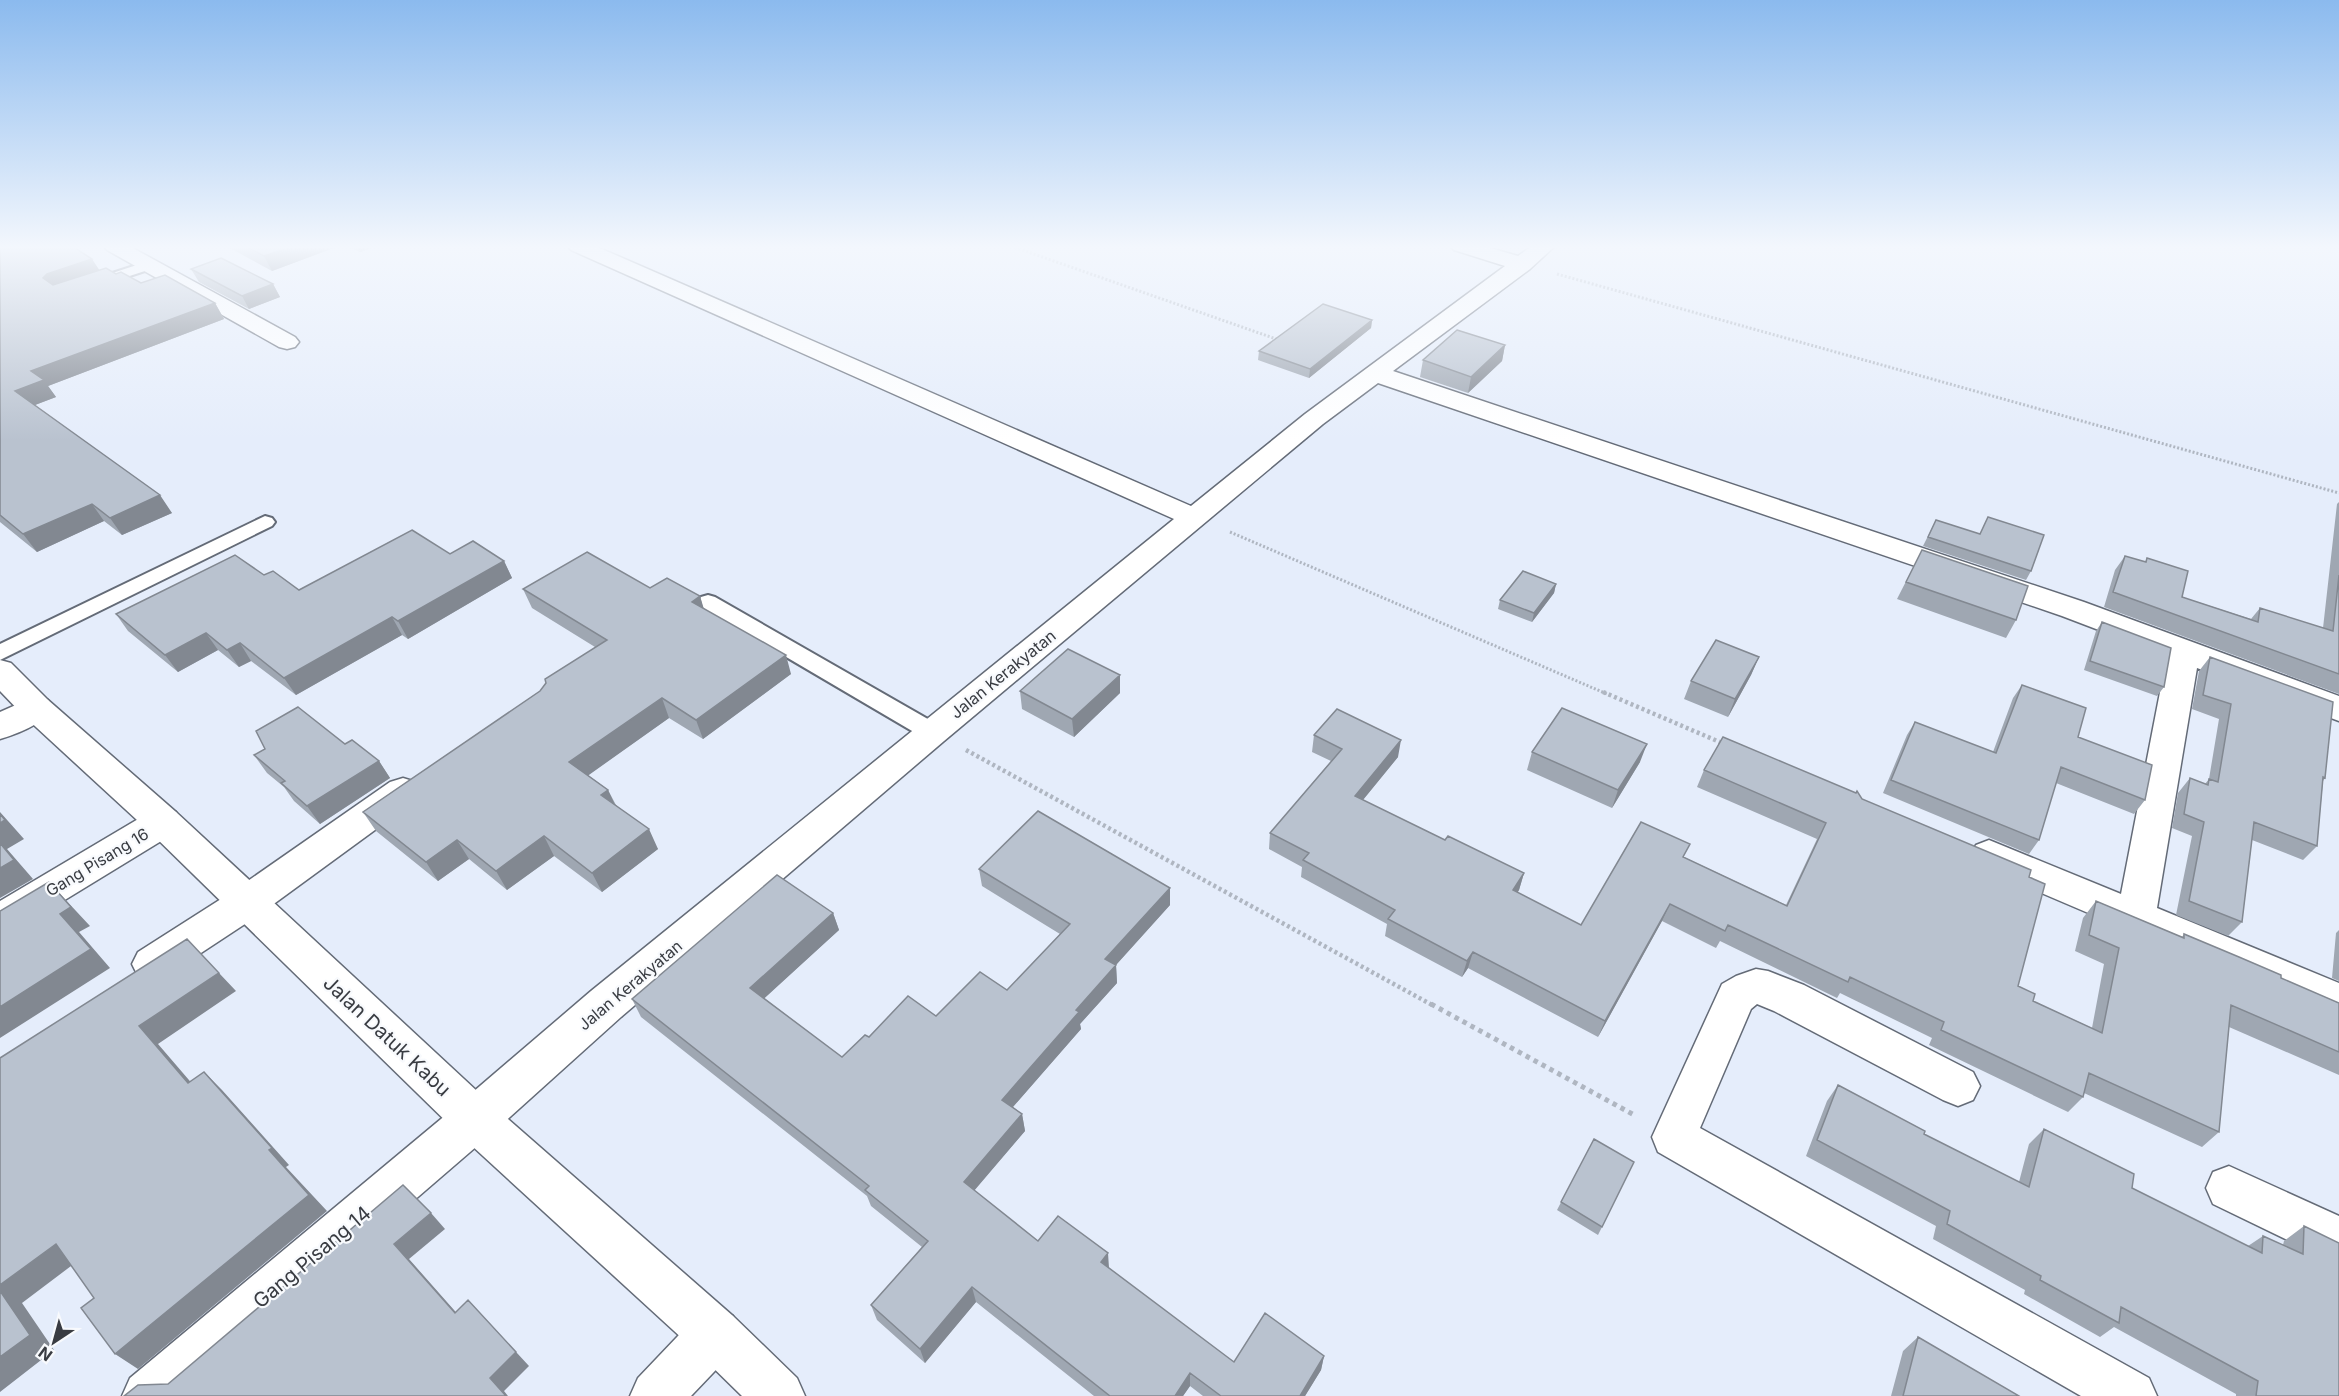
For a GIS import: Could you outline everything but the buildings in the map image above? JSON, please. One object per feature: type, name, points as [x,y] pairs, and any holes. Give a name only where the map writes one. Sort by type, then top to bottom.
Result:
[{"type":"street","points":[[232,311],[287,342]]},
{"type":"street","points":[[726,311],[1195,518]]},
{"type":"street","name":"Jalan Kerakyatan","points":[[476,1119],[606,1004],[932,732],[1374,373],[1457,311]]},
{"type":"street","points":[[1374,373],[2050,602],[2339,709]]},
{"type":"street","points":[[2136,915],[2184,652]]},
{"type":"street","name":"Jalan Datuk Kabu","points":[[0,671],[36,708],[163,822],[476,1119],[715,1334],[779,1396]]},
{"type":"street","points":[[0,727],[36,708]]},
{"type":"street","points":[[118,987],[246,903],[371,812],[433,771]]},
{"type":"street","name":"Gang Pisang 16","points":[[0,920],[163,822]]},
{"type":"street","points":[[1953,840],[2339,1002]]},
{"type":"street","points":[[1958,1086],[1789,998],[1761,986],[1747,988],[1736,997],[1674,1137],[2131,1396]]},
{"type":"street","name":"Gang Pisang 14","points":[[148,1396],[476,1119]]},
{"type":"street","points":[[2229,1188],[2339,1241]]},
{"type":"street","points":[[656,1396],[715,1334]]},
{"type":"lane","points":[[0,653],[265,522]]},
{"type":"lane","points":[[708,602],[932,732]]},
{"type":"path","points":[[1198,311],[1283,341]]},
{"type":"path","points":[[1723,311],[2339,493]]},
{"type":"path","points":[[1195,518],[1723,743]]},
{"type":"path","points":[[932,732],[1674,1137]]}]
